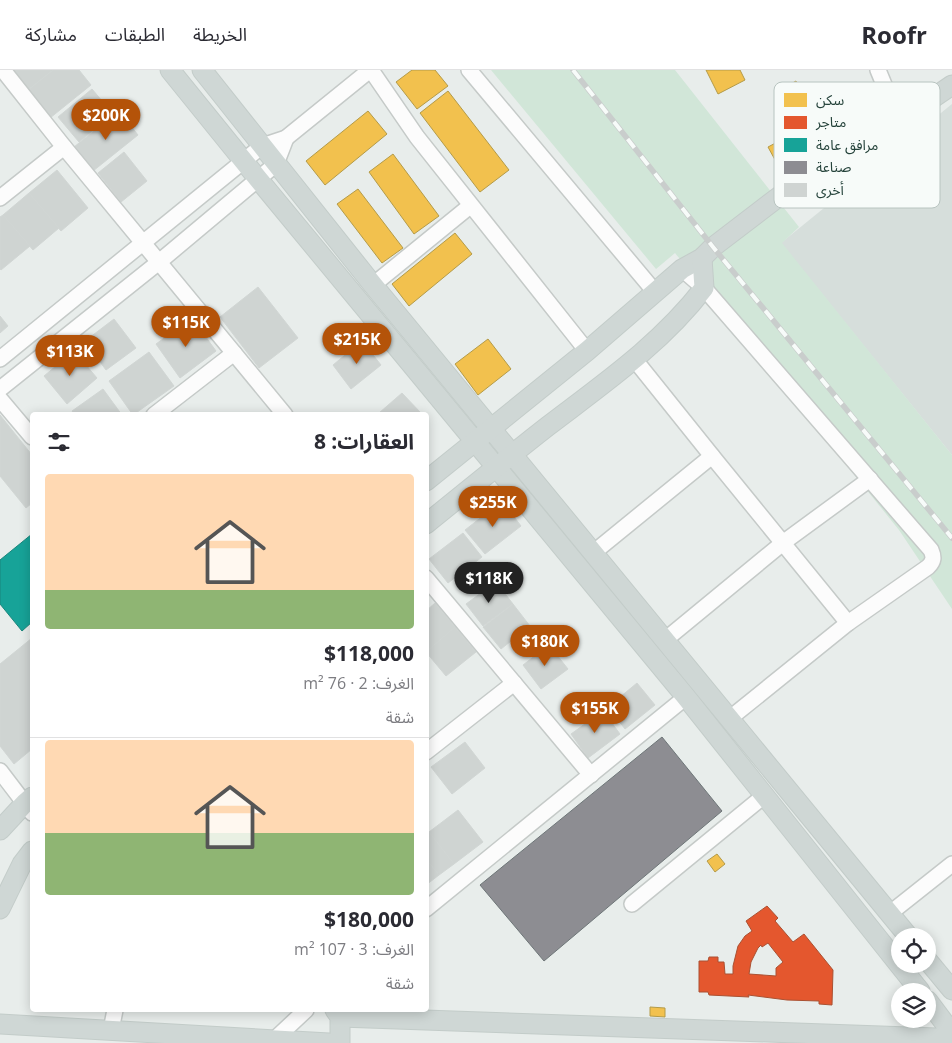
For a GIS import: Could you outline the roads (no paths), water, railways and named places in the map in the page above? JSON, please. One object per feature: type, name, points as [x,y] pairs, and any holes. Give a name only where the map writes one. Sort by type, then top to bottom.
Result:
[{"type":"main road","points":[[170,70],[686,697],[914,983]]},
{"type":"main road","points":[[202,70],[373,285],[901,928]]},
{"type":"main road","points":[[940,93],[952,85]]},
{"type":"main road","points":[[429,479],[587,351],[682,269],[702,258],[713,246],[774,200]]},
{"type":"main road","points":[[429,522],[512,454],[635,360],[686,311],[704,288],[702,258]]},
{"type":"main road","points":[[0,830],[30,804]]},
{"type":"main road","points":[[0,909],[22,864],[30,854]]},
{"type":"main road","points":[[936,970],[951,988]]},
{"type":"main road","points":[[340,1043],[337,1014],[937,1038],[952,1035],[936,1012]]},
{"type":"main road","points":[[0,1024],[329,1043]]},
{"type":"street","points":[[3,70],[283,412]]},
{"type":"street","points":[[0,359],[262,146],[286,138],[370,70],[417,137],[470,206],[587,351]]},
{"type":"street","points":[[469,70],[655,292]]},
{"type":"street","points":[[878,70],[883,82]]},
{"type":"street","points":[[0,389],[259,180],[276,164],[286,138]]},
{"type":"street","points":[[0,198],[64,147]]},
{"type":"street","points":[[373,285],[470,206]]},
{"type":"street","points":[[682,269],[704,288],[932,550],[934,556],[933,562],[928,567],[848,622],[729,719]]},
{"type":"street","points":[[158,412],[234,353]]},
{"type":"street","points":[[635,360],[848,622]]},
{"type":"street","points":[[0,399],[30,435]]},
{"type":"street","points":[[593,553],[712,456]]},
{"type":"street","points":[[665,640],[784,542],[870,479]]},
{"type":"street","points":[[429,582],[591,775]]},
{"type":"street","points":[[429,745],[514,683]]},
{"type":"street","points":[[429,907],[686,697]]},
{"type":"street","points":[[0,771],[30,804]]},
{"type":"street","points":[[632,904],[765,795]]},
{"type":"street","points":[[889,914],[952,864]]},
{"type":"street","points":[[111,1030],[115,1012]]},
{"type":"street","points":[[274,1040],[304,1012]]},
{"type":"railway","points":[[573,70],[713,247],[952,538]]}]
